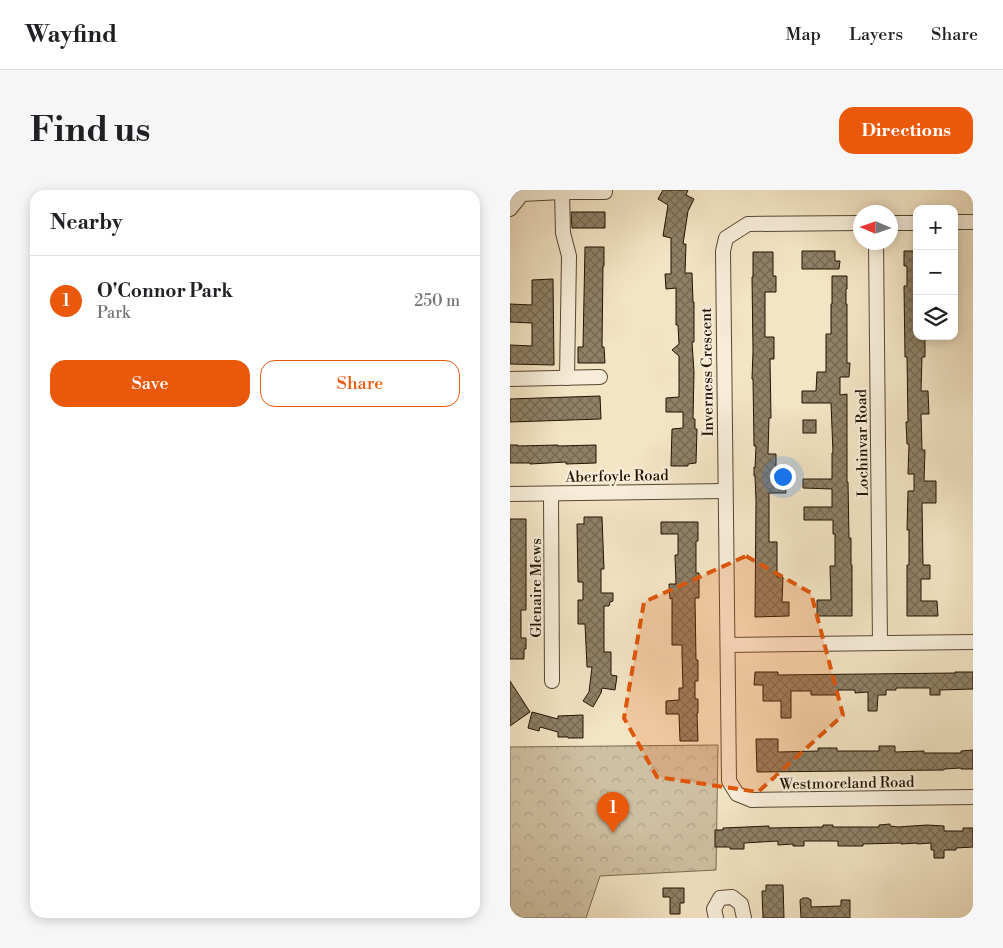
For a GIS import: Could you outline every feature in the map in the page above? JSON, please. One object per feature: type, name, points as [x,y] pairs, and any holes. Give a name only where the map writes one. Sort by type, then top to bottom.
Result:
[{"type":"street","points":[[562,192],[563,233],[569,256],[567,378]]},
{"type":"street","points":[[510,210],[522,194],[605,192]]},
{"type":"street","points":[[958,222],[973,222]]},
{"type":"street","name":"Inverness Crescent","points":[[729,781],[723,251],[726,238],[748,224],[853,223]]},
{"type":"street","points":[[898,223],[913,223]]},
{"type":"street","name":"Lochinvar Road","points":[[876,250],[880,643]]},
{"type":"street","points":[[510,379],[600,378]]},
{"type":"street","name":"Aberfoyle Road","points":[[510,494],[725,491]]},
{"type":"street","name":"Glenaire Mews","points":[[551,494],[552,681]]},
{"type":"street","points":[[728,645],[973,642]]},
{"type":"street","name":"Westmoreland Road","points":[[729,781],[738,794],[752,800],[973,798]]},
{"type":"street","points":[[716,918],[714,909],[720,898],[732,897],[741,904],[744,918]]},
{"type":"highlighted area","points":[[746,556],[811,593],[843,715],[758,792],[657,777],[624,718],[644,602]]},
{"type":"green space","points":[[718,745],[716,870],[600,876],[586,918],[510,918],[510,747]]},
{"type":"building","points":[[663,190],[688,190],[686,195],[694,199],[688,211],[683,244],[686,244],[685,273],[692,273],[694,302],[694,342],[692,342],[694,372],[693,419],[695,419],[695,429],[697,429],[696,463],[688,464],[688,466],[671,466],[672,429],[683,428],[683,412],[666,412],[666,398],[679,397],[679,356],[672,350],[679,344],[678,325],[676,325],[676,288],[666,289],[665,274],[671,274],[671,238],[663,236],[668,205],[658,199]]},
{"type":"building","points":[[571,212],[605,212],[605,228],[572,228]]},
{"type":"building","points":[[585,247],[604,247],[602,347],[604,347],[605,363],[578,363],[578,347],[583,347]]},
{"type":"building","points":[[802,251],[835,251],[835,261],[840,261],[839,269],[802,269]]},
{"type":"building","points":[[904,251],[913,251],[913,340],[925,340],[925,357],[922,357],[921,391],[928,391],[929,414],[921,414],[922,450],[925,450],[924,481],[936,481],[936,503],[922,503],[923,565],[930,565],[930,579],[921,579],[921,601],[937,601],[938,616],[907,616],[907,565],[909,565],[909,530],[907,530],[908,491],[914,491],[914,474],[908,474],[909,444],[907,444],[906,422],[908,422],[904,286],[907,286],[907,266],[904,266]]},
{"type":"building","points":[[753,252],[773,252],[773,276],[776,276],[776,292],[765,292],[765,337],[774,337],[774,359],[770,359],[771,418],[769,418],[768,454],[776,454],[776,481],[782,481],[782,485],[785,484],[786,493],[769,493],[769,542],[777,542],[777,577],[783,577],[782,602],[789,602],[789,616],[755,617],[756,500],[754,467],[756,446],[754,446],[752,379]]},
{"type":"building","points":[[832,276],[847,276],[847,363],[850,363],[849,377],[840,377],[840,395],[847,394],[847,482],[849,538],[851,538],[852,616],[817,616],[817,600],[831,600],[830,566],[835,566],[835,534],[833,534],[833,520],[804,520],[804,507],[832,507],[832,489],[803,488],[803,479],[832,479],[831,403],[802,403],[802,391],[816,391],[817,372],[826,372],[826,334],[831,334]]},
{"type":"building","points":[[553,279],[554,365],[510,364],[510,345],[532,346],[532,323],[510,322],[510,304],[532,305],[532,280]]},
{"type":"building","points":[[600,396],[601,419],[510,422],[510,399]]},
{"type":"building","points":[[803,420],[816,420],[816,433],[803,433]]},
{"type":"building","points":[[510,445],[596,445],[596,463],[510,463]]},
{"type":"building","points":[[584,517],[602,517],[604,569],[601,569],[601,593],[613,593],[613,601],[610,602],[609,606],[604,606],[604,652],[611,652],[611,675],[617,676],[615,690],[602,688],[593,707],[583,701],[589,692],[592,667],[587,667],[585,624],[578,624],[578,600],[583,600],[583,582],[578,582],[577,524],[584,524]]},
{"type":"building","points":[[510,519],[526,519],[526,610],[521,610],[521,638],[526,638],[524,659],[510,659]]},
{"type":"building","points":[[661,522],[698,522],[696,573],[699,573],[699,598],[695,598],[698,681],[695,681],[695,699],[698,699],[698,741],[680,741],[679,714],[666,714],[666,701],[679,700],[679,688],[683,688],[682,645],[672,645],[672,598],[670,599],[669,584],[676,584],[675,555],[678,555],[678,534],[661,534]]},
{"type":"building","points":[[755,672],[778,672],[778,675],[973,672],[973,689],[940,690],[940,695],[930,695],[930,688],[896,688],[896,690],[886,690],[886,695],[878,695],[877,711],[868,711],[868,692],[855,693],[855,690],[838,690],[838,695],[811,695],[811,691],[791,691],[791,718],[781,718],[781,701],[763,701],[763,685],[754,685]]},
{"type":"building","points":[[510,681],[530,712],[510,726]]},
{"type":"building","points":[[532,712],[558,719],[558,716],[583,715],[583,738],[558,737],[558,732],[540,727],[539,731],[528,728]]},
{"type":"building","points":[[756,739],[778,739],[778,752],[818,751],[818,748],[837,748],[837,751],[879,751],[879,746],[895,746],[895,752],[961,753],[961,751],[973,750],[973,769],[757,772]]},
{"type":"building","points":[[890,824],[890,826],[898,827],[944,826],[944,831],[963,831],[963,828],[973,828],[973,847],[944,850],[944,858],[934,858],[934,850],[931,850],[931,843],[838,846],[838,841],[804,841],[804,846],[793,846],[793,844],[778,845],[778,841],[744,843],[744,849],[715,847],[715,830],[723,830],[723,828],[769,826],[769,828],[823,827],[823,825],[833,825],[833,827],[879,827],[879,825]]},
{"type":"building","points":[[766,885],[783,885],[784,918],[763,918],[762,891],[766,891]]},
{"type":"building","points":[[663,888],[684,888],[684,903],[680,903],[680,914],[670,914],[670,897],[663,897]]},
{"type":"building","points":[[803,898],[811,900],[811,907],[841,906],[841,900],[850,900],[850,918],[801,918],[800,900]]},
{"type":"place","name":"O'Connor Park","points":[[613,833]]}]
